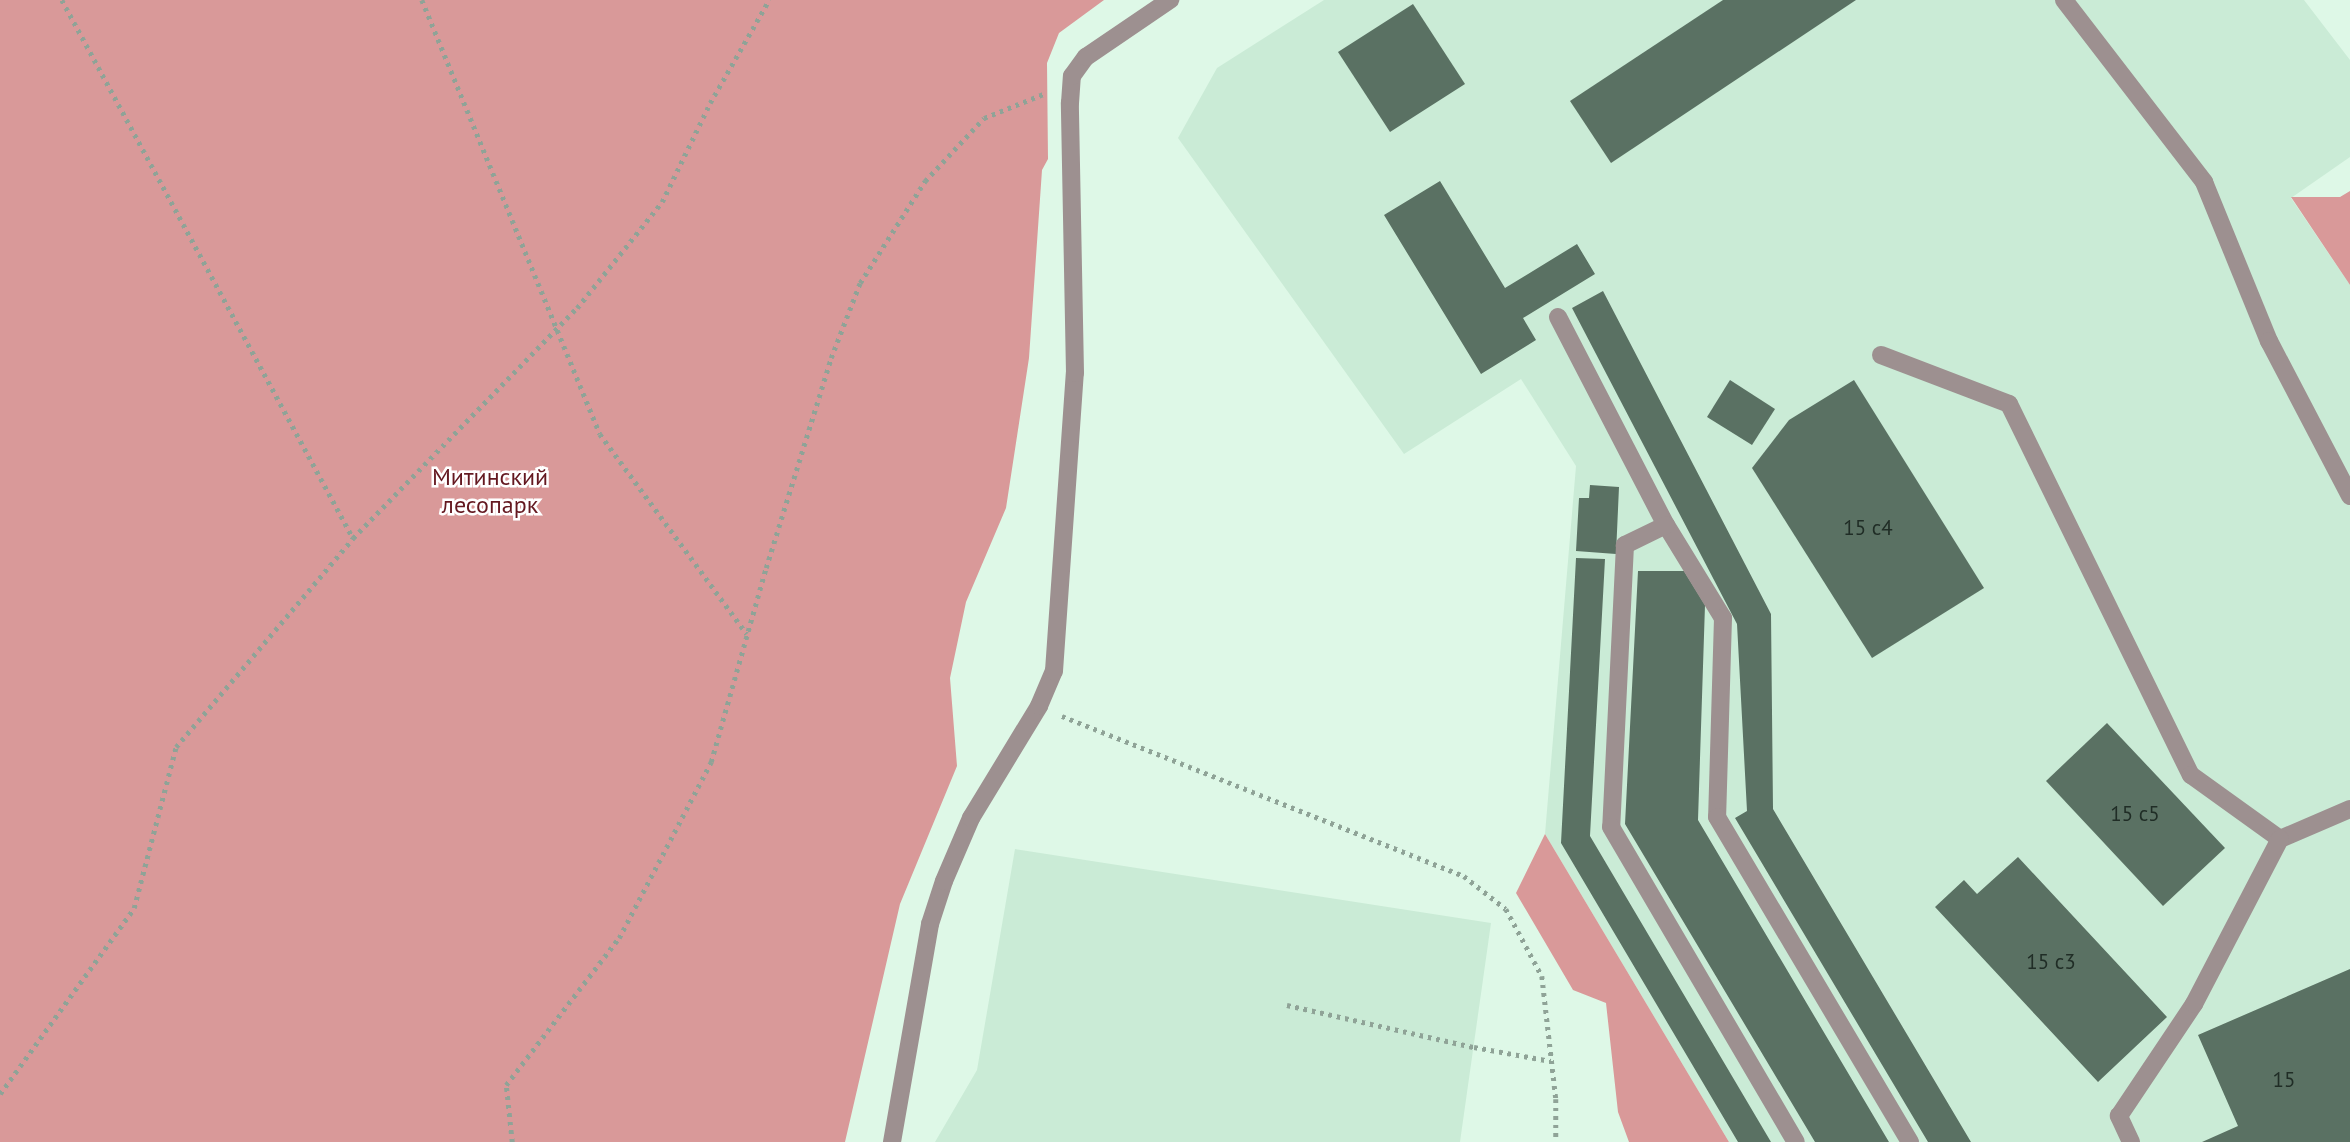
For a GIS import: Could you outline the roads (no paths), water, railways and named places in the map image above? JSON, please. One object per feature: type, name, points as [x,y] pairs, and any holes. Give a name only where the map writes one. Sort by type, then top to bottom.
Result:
[{"type":"lane","points":[[892,1142],[930,924],[944,881],[971,818],[1039,706],[1054,671],[1074,373],[1072,76],[1086,57],[1170,0]]},
{"type":"lane","points":[[2064,0],[2204,182],[2269,341],[2350,496]]},
{"type":"lane","points":[[1558,317],[1667,525],[1723,618],[1717,817],[1910,1142]]},
{"type":"lane","points":[[1881,355],[2009,404],[2191,775],[2280,839]]},
{"type":"lane","points":[[1667,525],[1625,545],[1611,827],[1797,1142]]},
{"type":"lane","points":[[2131,1142],[2119,1116],[2194,1004],[2280,839],[2350,809]]},
{"type":"park label","name":"Митинский лесопарк","points":[[490,491]]}]
